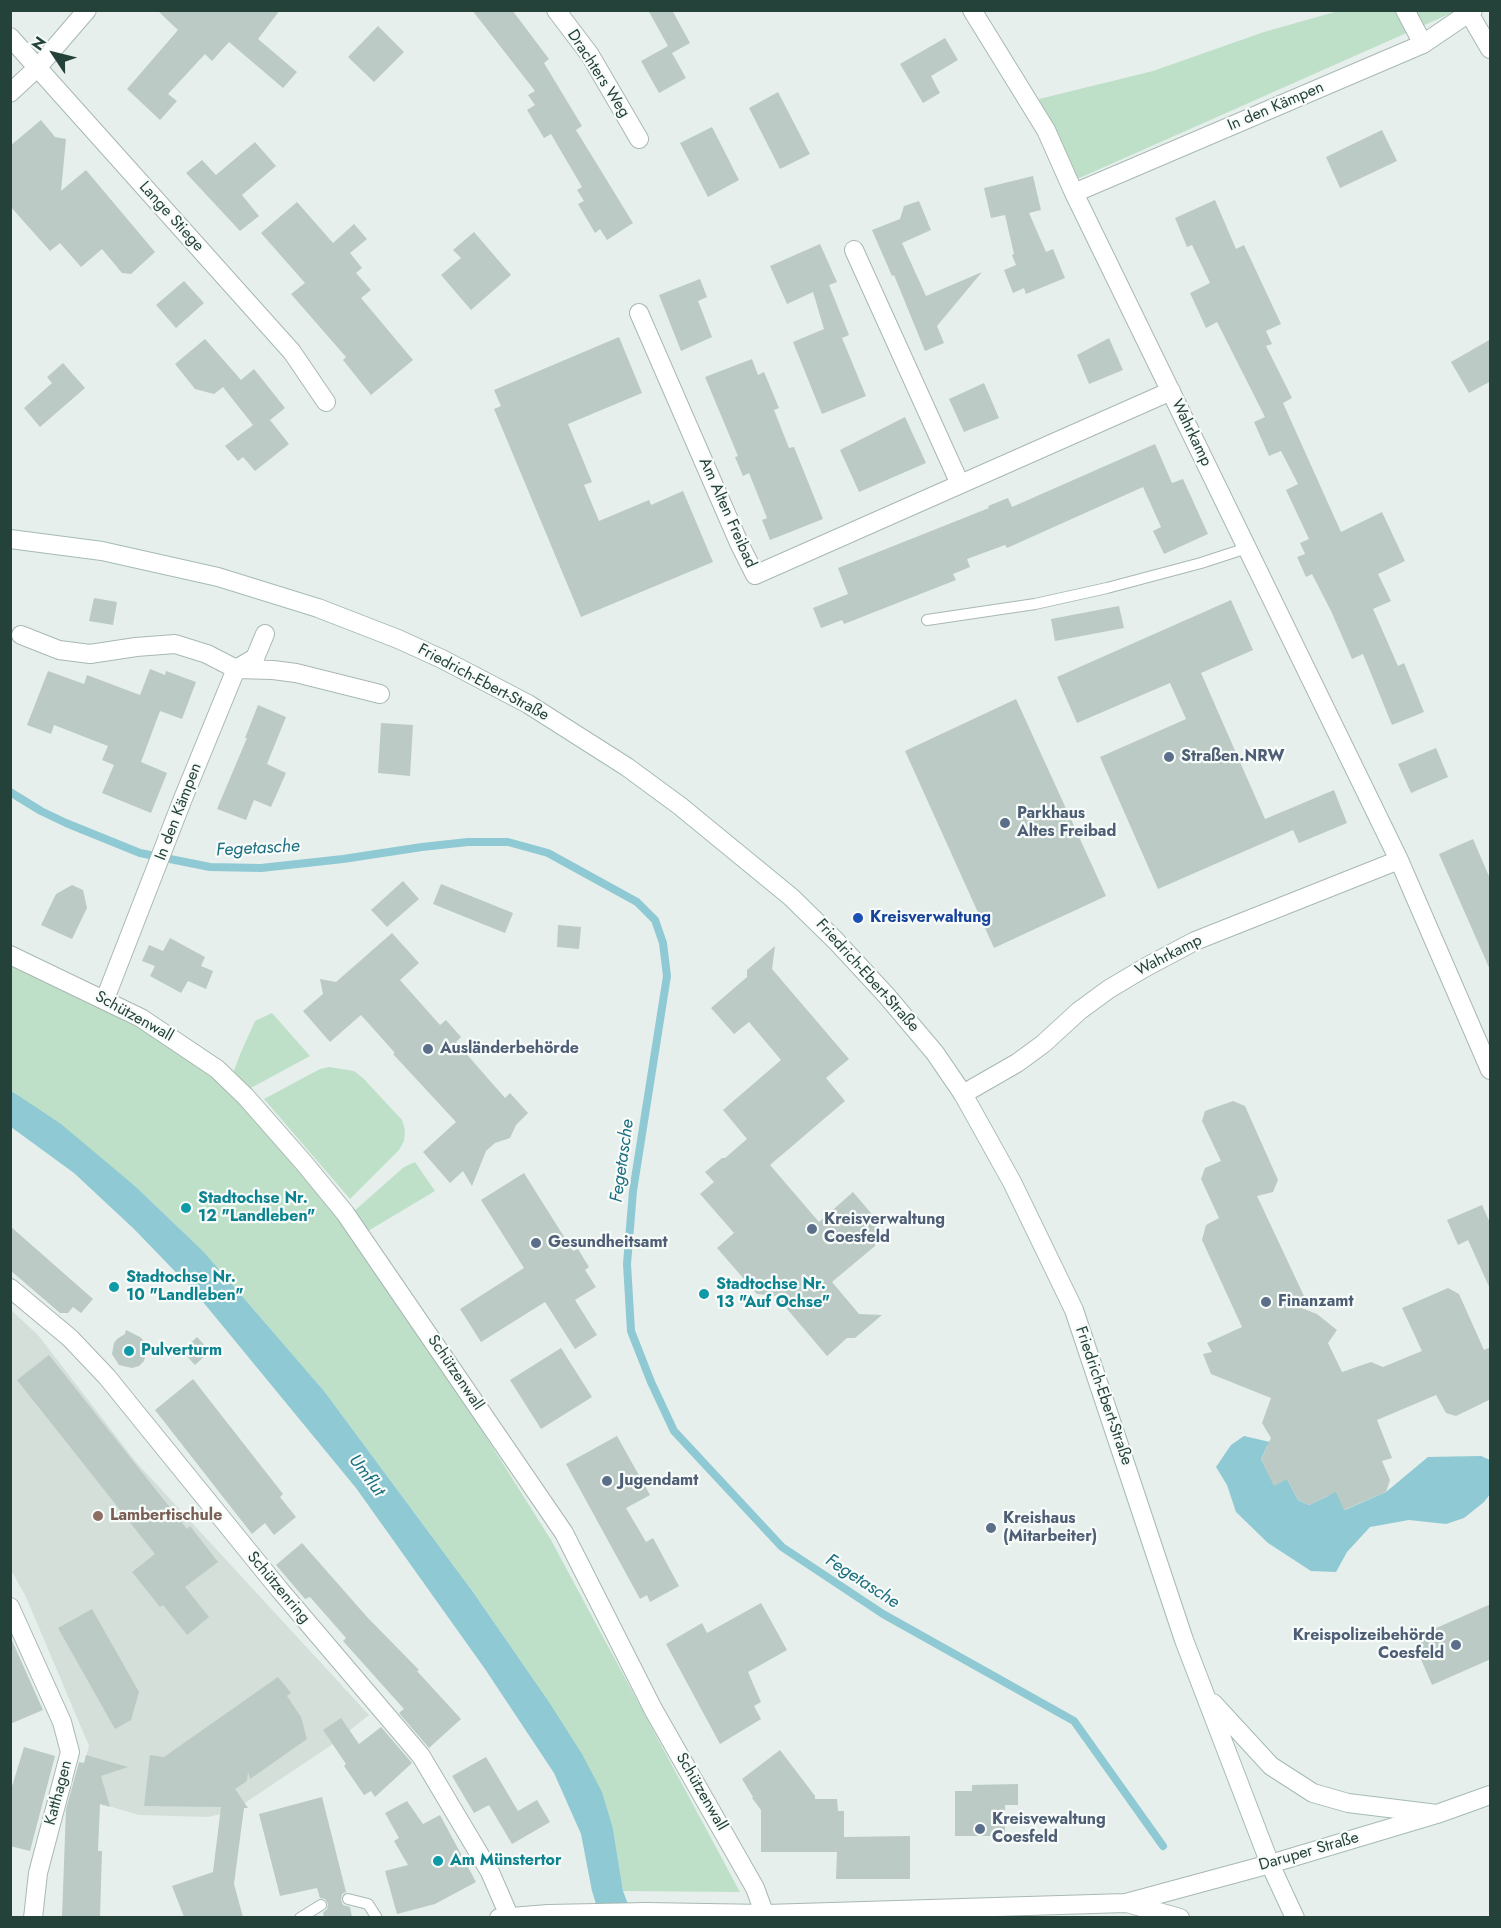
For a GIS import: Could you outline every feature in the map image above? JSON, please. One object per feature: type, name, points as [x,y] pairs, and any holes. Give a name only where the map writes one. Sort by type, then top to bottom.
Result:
[{"type":"street","points":[[10,93],[38,67],[87,10]]},
{"type":"street","name":"Drachters Weg","points":[[556,10],[590,55],[639,139]]},
{"type":"street","name":"Wahrkamp","points":[[972,10],[1046,130],[1074,193],[1399,861],[1491,1070]]},
{"type":"street","points":[[1405,10],[1422,44]]},
{"type":"street","points":[[1471,12],[1491,49]]},
{"type":"street","name":"In den Kämpen","points":[[1074,193],[1422,44],[1471,12]]},
{"type":"street","name":"Lange Stiege","points":[[10,37],[292,352],[326,402]]},
{"type":"street","points":[[854,250],[960,484]]},
{"type":"street","name":"Am Alten Freibad","points":[[639,313],[739,543],[755,574],[1171,391]]},
{"type":"street","name":"Friedrich-Ebert-Straße","points":[[10,539],[102,551],[218,577],[318,608],[398,639],[486,681],[571,730],[654,786],[791,897],[836,941],[935,1053],[963,1094],[1012,1182],[1074,1310],[1184,1640],[1270,1864],[1295,1917]]},
{"type":"street","name":"In den Kämpen","points":[[105,999],[236,669],[255,658],[265,634]]},
{"type":"street","points":[[21,635],[59,650],[90,654],[175,644],[207,654],[236,669],[296,673],[380,694]]},
{"type":"street","name":"Wahrkamp","points":[[963,1094],[1017,1063],[1043,1044],[1079,1011],[1146,966],[1196,941],[1399,861]]},
{"type":"street","name":"Schützenwall","points":[[10,955],[141,1018],[217,1069],[246,1097],[345,1213],[564,1533],[653,1709],[727,1836],[755,1888],[766,1916]]},
{"type":"street","name":"Schützenring","points":[[10,1288],[70,1338],[106,1377],[279,1589],[422,1756],[490,1872],[506,1917]]},
{"type":"street","name":"Katthagen","points":[[10,1607],[62,1722],[70,1752],[38,1873],[33,1917]]},
{"type":"street","points":[[1207,1695],[1271,1766],[1313,1793],[1348,1803],[1437,1814]]},
{"type":"street","name":"Daruper Straße","points":[[506,1917],[646,1912],[766,1916],[1126,1903],[1270,1864],[1437,1814],[1491,1795]]},
{"type":"street","name":"Daruper Straße","points":[[1126,1903],[1180,1917]]},
{"type":"lane","points":[[927,620],[1035,604],[1107,588],[1247,548]]},
{"type":"lane","points":[[348,1899],[368,1904],[377,1917]]},
{"type":"lane","points":[[300,1917],[321,1905]]},
{"type":"shaded area","name":"Lambertischule","points":[[10,1309],[38,1335],[136,1462],[369,1715],[330,1746],[233,1811],[208,1817],[139,1815],[75,1796],[89,1746],[26,1597],[11,1570]]},
{"type":"green space","points":[[1338,11],[1456,11],[1075,180],[1039,99],[1153,71],[1264,32]]},
{"type":"green space","points":[[10,961],[124,1017],[179,1052],[229,1091],[304,1163],[366,1246],[551,1540],[740,1892],[623,1891],[613,1829],[547,1699],[473,1592],[324,1391],[204,1252],[136,1187],[11,1090]]},
{"type":"green space","points":[[272,1013],[310,1056],[249,1089],[233,1073],[255,1021]]},
{"type":"green space","points":[[329,1067],[354,1071],[363,1078],[402,1120],[405,1130],[404,1141],[399,1150],[350,1199],[264,1099],[320,1069]]},
{"type":"green space","points":[[415,1162],[435,1191],[368,1231],[352,1213],[404,1167]]},
{"type":"water","name":"Umflut","points":[[10,1090],[61,1124],[136,1187],[204,1252],[324,1391],[473,1592],[582,1754],[602,1792],[613,1829],[623,1891],[633,1917],[600,1917],[592,1891],[581,1834],[554,1773],[485,1669],[356,1488],[194,1291],[134,1229],[74,1173],[11,1127]]},
{"type":"water","points":[[1244,1436],[1274,1443],[1267,1446],[1261,1459],[1274,1485],[1287,1479],[1298,1500],[1309,1505],[1328,1496],[1335,1489],[1345,1510],[1386,1492],[1428,1457],[1481,1456],[1490,1460],[1490,1494],[1484,1502],[1464,1518],[1446,1524],[1409,1520],[1370,1527],[1347,1552],[1336,1572],[1311,1571],[1268,1543],[1236,1512],[1227,1485],[1216,1467],[1231,1445]]},
{"type":"building","points":[[157,10],[280,10],[258,39],[297,72],[283,88],[229,42],[212,61],[205,54],[168,94],[177,101],[160,120],[127,89],[178,30]]},
{"type":"building","points":[[472,10],[512,10],[549,59],[544,63],[582,126],[576,130],[633,223],[607,240],[600,229],[595,233],[578,204],[584,201],[577,190],[582,187],[551,134],[544,138],[527,110],[535,105],[528,95],[535,91]]},
{"type":"building","points":[[648,10],[672,10],[690,43],[672,53],[686,78],[659,93],[641,61],[668,46]]},
{"type":"building","points":[[378,26],[404,52],[374,82],[348,57]]},
{"type":"building","points":[[945,38],[958,60],[931,76],[940,93],[923,103],[900,64]]},
{"type":"building","points":[[778,92],[810,154],[780,169],[749,108]]},
{"type":"building","points":[[41,120],[55,137],[66,139],[61,191],[86,170],[155,252],[131,274],[122,273],[102,249],[81,267],[60,243],[50,251],[10,206],[10,146]]},
{"type":"building","points":[[712,127],[739,180],[708,197],[680,143]]},
{"type":"building","points":[[1382,130],[1397,161],[1340,188],[1326,157]]},
{"type":"building","points":[[255,142],[276,166],[242,195],[259,216],[240,231],[186,173],[202,160],[216,175]]},
{"type":"building","points":[[1033,176],[1041,210],[1029,213],[1046,252],[1053,249],[1065,278],[1026,294],[1024,288],[1013,293],[1004,270],[1016,265],[1005,215],[991,218],[984,188]]},
{"type":"building","points":[[1215,200],[1236,249],[1244,245],[1281,324],[1266,331],[1272,344],[1266,346],[1292,398],[1283,403],[1341,532],[1382,512],[1405,561],[1378,574],[1391,601],[1373,609],[1398,666],[1404,663],[1424,712],[1392,725],[1363,654],[1352,659],[1312,574],[1306,577],[1297,557],[1305,554],[1300,543],[1309,539],[1286,490],[1298,484],[1281,451],[1269,456],[1254,422],[1265,417],[1217,322],[1206,328],[1190,293],[1210,283],[1192,245],[1187,247],[1175,218]]},
{"type":"building","points":[[919,201],[931,230],[902,243],[926,296],[982,272],[937,326],[944,343],[925,351],[894,275],[892,276],[872,230],[900,219],[904,206]]},
{"type":"building","points":[[297,202],[333,243],[354,224],[367,239],[350,253],[362,268],[356,273],[371,290],[361,298],[413,360],[371,395],[343,360],[346,357],[291,294],[305,283],[261,233]]},
{"type":"building","points":[[474,232],[511,275],[471,310],[441,275],[461,258],[453,250]]},
{"type":"building","points":[[820,244],[837,282],[829,285],[849,335],[842,338],[866,396],[822,414],[793,342],[824,329],[813,292],[787,304],[770,266]]},
{"type":"building","points":[[700,279],[707,297],[698,301],[712,337],[681,351],[659,295]]},
{"type":"building","points":[[184,281],[204,303],[176,328],[156,305]]},
{"type":"building","points":[[619,337],[642,393],[568,424],[592,482],[584,485],[599,521],[649,500],[651,505],[683,491],[713,562],[581,617],[494,409],[501,406],[494,390]]},
{"type":"building","points":[[1109,338],[1123,370],[1089,384],[1077,355]]},
{"type":"building","points":[[205,339],[241,380],[254,369],[285,408],[270,420],[289,444],[255,471],[243,457],[238,461],[225,446],[253,425],[223,387],[214,394],[195,389],[175,364]]},
{"type":"building","points":[[1491,339],[1491,381],[1469,393],[1451,362]]},
{"type":"building","points":[[752,359],[758,375],[764,372],[779,408],[774,410],[789,448],[794,447],[823,519],[770,540],[762,520],[767,518],[749,473],[743,476],[735,457],[738,456],[705,377]]},
{"type":"building","points":[[63,363],[85,388],[40,427],[24,408],[52,383],[47,377]]},
{"type":"building","points":[[984,383],[999,418],[964,432],[949,399]]},
{"type":"building","points":[[905,417],[926,463],[859,492],[840,450]]},
{"type":"building","points":[[1155,444],[1172,483],[1183,479],[1208,534],[1164,554],[1153,531],[1161,527],[1143,487],[1007,548],[1005,545],[967,559],[970,567],[953,574],[956,580],[844,624],[842,620],[821,628],[813,608],[848,594],[838,568],[989,508],[988,506],[1008,498],[1012,507]]},
{"type":"building","points":[[94,598],[117,602],[113,625],[89,621]]},
{"type":"building","points":[[1231,600],[1253,650],[1201,673],[1265,819],[1334,790],[1347,823],[1299,843],[1293,830],[1158,889],[1100,757],[1186,719],[1170,683],[1077,723],[1057,677]]},
{"type":"building","points":[[1119,606],[1124,628],[1055,641],[1051,619]]},
{"type":"building","points":[[150,669],[165,675],[166,671],[196,682],[182,719],[160,711],[141,762],[167,773],[151,813],[102,793],[114,765],[102,760],[108,746],[54,725],[51,734],[27,725],[48,671],[84,684],[87,675],[140,695]]},
{"type":"building","name":"Parkhaus Altes Freibad","points":[[1016,699],[1106,896],[994,948],[905,751]]},
{"type":"building","points":[[258,705],[286,717],[267,764],[286,773],[271,807],[254,800],[246,820],[217,809],[247,738],[245,738]]},
{"type":"building","points":[[381,723],[413,725],[410,776],[378,773]]},
{"type":"building","points":[[1436,748],[1448,777],[1411,793],[1398,764]]},
{"type":"building","points":[[1473,839],[1491,881],[1491,972],[1439,854]]},
{"type":"building","points":[[403,881],[419,899],[387,927],[371,910]]},
{"type":"building","points":[[441,884],[513,913],[505,933],[433,904]]},
{"type":"building","points":[[72,885],[83,890],[87,908],[72,939],[41,925],[56,894]]},
{"type":"building","points":[[558,925],[581,927],[579,949],[557,947]]},
{"type":"building","points":[[392,933],[419,963],[400,980],[440,1025],[446,1020],[461,1037],[456,1042],[505,1098],[510,1093],[528,1113],[516,1125],[510,1138],[495,1143],[486,1151],[472,1186],[463,1171],[450,1183],[423,1152],[456,1122],[393,1054],[395,1053],[361,1015],[330,1042],[303,1011],[323,994],[320,979],[336,982]]},
{"type":"building","points":[[170,938],[205,957],[201,966],[213,971],[206,989],[188,981],[181,993],[150,976],[155,966],[142,961],[149,945],[163,951]]},
{"type":"building","points":[[775,946],[772,969],[849,1059],[826,1078],[845,1101],[770,1165],[819,1222],[853,1192],[877,1220],[875,1246],[832,1282],[859,1314],[882,1315],[855,1338],[847,1338],[827,1356],[776,1296],[757,1294],[717,1248],[734,1233],[700,1194],[714,1182],[705,1172],[747,1139],[723,1110],[781,1060],[749,1022],[734,1034],[711,1008],[747,977],[747,970]]},
{"type":"building","name":"Finanzamt","points":[[1233,1101],[1245,1106],[1278,1180],[1273,1192],[1257,1196],[1304,1296],[1299,1307],[1317,1314],[1337,1330],[1328,1343],[1342,1372],[1371,1362],[1383,1367],[1422,1351],[1402,1308],[1448,1288],[1459,1294],[1484,1350],[1491,1347],[1491,1399],[1456,1416],[1446,1413],[1436,1395],[1377,1420],[1392,1458],[1382,1461],[1390,1480],[1386,1492],[1344,1510],[1336,1492],[1309,1505],[1298,1500],[1287,1479],[1274,1486],[1261,1459],[1271,1438],[1262,1423],[1271,1398],[1211,1374],[1203,1354],[1212,1352],[1207,1343],[1242,1327],[1202,1240],[1206,1225],[1219,1218],[1201,1179],[1205,1168],[1221,1161],[1202,1121],[1205,1111]]},
{"type":"building","points":[[524,1173],[573,1251],[578,1249],[589,1267],[585,1270],[596,1287],[575,1300],[597,1335],[575,1349],[545,1302],[481,1342],[460,1309],[524,1268],[481,1200]]},
{"type":"building","points":[[1482,1205],[1491,1225],[1491,1291],[1468,1240],[1458,1245],[1447,1220]]},
{"type":"building","points":[[10,1226],[93,1299],[81,1313],[73,1307],[68,1313],[60,1313],[10,1270]]},
{"type":"building","name":"Pulverturm","points":[[126,1330],[140,1337],[147,1349],[144,1361],[132,1368],[119,1365],[112,1354],[114,1343],[125,1334]]},
{"type":"building","points":[[197,1337],[210,1351],[195,1365],[182,1351]]},
{"type":"building","points":[[561,1348],[592,1397],[541,1429],[510,1380]]},
{"type":"building","points":[[49,1355],[187,1529],[190,1526],[218,1562],[185,1587],[209,1617],[187,1635],[163,1605],[160,1607],[132,1572],[155,1554],[17,1380]]},
{"type":"building","points":[[193,1379],[283,1494],[280,1497],[296,1517],[274,1535],[265,1523],[252,1534],[155,1410]]},
{"type":"building","points":[[617,1436],[650,1495],[626,1508],[646,1542],[653,1538],[679,1586],[650,1602],[647,1595],[640,1599],[566,1464]]},
{"type":"building","points":[[302,1543],[461,1719],[429,1748],[399,1713],[404,1709],[343,1641],[346,1638],[310,1597],[305,1599],[276,1565]]},
{"type":"building","points":[[761,1603],[787,1650],[748,1672],[761,1702],[754,1706],[761,1719],[720,1744],[666,1644],[702,1623],[707,1633]]},
{"type":"building","name":"Kreispolizeibehörde Coesfeld","points":[[1491,1604],[1491,1659],[1432,1685],[1420,1657],[1426,1654],[1418,1636]]},
{"type":"building","points":[[92,1609],[139,1692],[131,1720],[115,1729],[58,1628]]},
{"type":"building","points":[[10,1636],[43,1710],[10,1724]]},
{"type":"building","points":[[278,1677],[291,1693],[287,1696],[301,1717],[307,1739],[250,1779],[248,1772],[247,1781],[235,1789],[248,1808],[244,1808],[234,1884],[243,1917],[184,1917],[172,1886],[213,1872],[221,1807],[144,1806],[150,1755],[164,1757]]},
{"type":"building","points":[[341,1718],[359,1744],[381,1727],[412,1763],[375,1797],[371,1791],[364,1795],[323,1730]]},
{"type":"building","points":[[24,1747],[55,1756],[30,1851],[10,1846],[10,1793]]},
{"type":"building","points":[[780,1750],[815,1799],[837,1799],[838,1811],[844,1811],[844,1837],[910,1836],[910,1879],[836,1879],[837,1852],[761,1852],[761,1810],[742,1779]]},
{"type":"building","points":[[86,1755],[128,1767],[101,1776],[110,1807],[100,1804],[98,1851],[102,1851],[100,1917],[62,1917],[66,1809],[79,1762],[84,1763]]},
{"type":"building","points":[[486,1757],[518,1811],[537,1800],[550,1822],[512,1844],[489,1805],[474,1813],[452,1776]]},
{"type":"building","points":[[1018,1784],[1018,1805],[1005,1805],[1005,1836],[955,1836],[955,1791],[972,1791],[972,1785]]},
{"type":"building","points":[[322,1797],[346,1892],[342,1894],[341,1900],[343,1905],[350,1907],[352,1917],[324,1917],[323,1913],[328,1904],[325,1899],[320,1898],[317,1888],[280,1896],[259,1814]]},
{"type":"building","name":"Am Münstertor","points":[[407,1801],[423,1824],[440,1815],[476,1882],[435,1904],[397,1914],[385,1871],[408,1865],[394,1841],[399,1838],[385,1813]]},
{"type":"waterway","name":"Fegetasche","points":[[10,792],[66,823],[140,853],[210,867],[261,868],[468,842],[508,842],[548,853],[637,902],[655,920],[663,943],[667,976],[633,1191],[627,1264],[631,1331],[674,1431],[782,1547],[883,1614],[1074,1721],[1163,1846]]},
{"type":"place","name":"Straßen.NRW","points":[[1169,757]]},
{"type":"place","name":"Parkhaus Altes Freibad","points":[[1005,823]]},
{"type":"place","name":"Kreisverwaltung","points":[[858,918]]},
{"type":"place","name":"Ausländerbehörde","points":[[428,1049]]},
{"type":"place","name":"Stadtochse Nr. 12 \"Landleben\"","points":[[186,1208]]},
{"type":"place","name":"Kreisverwaltung Coesfeld","points":[[812,1229]]},
{"type":"place","name":"Gesundheitsamt","points":[[536,1243]]},
{"type":"place","name":"Stadtochse Nr. 10 \"Landleben\"","points":[[114,1287]]},
{"type":"place","name":"Stadtochse Nr. 13 \"Auf Ochse\"","points":[[704,1294]]},
{"type":"place","name":"Finanzamt","points":[[1266,1302]]},
{"type":"place","name":"Pulverturm","points":[[129,1351]]},
{"type":"place","name":"Jugendamt","points":[[607,1481]]},
{"type":"place","name":"Lambertischule","points":[[98,1516]]},
{"type":"place","name":"Kreishaus (Mitarbeiter)","points":[[991,1528]]},
{"type":"place","name":"Kreispolizeibehörde Coesfeld","points":[[1456,1645]]},
{"type":"place","name":"Kreisvewaltung Coesfeld","points":[[980,1829]]},
{"type":"place","name":"Am Münstertor","points":[[438,1861]]}]
